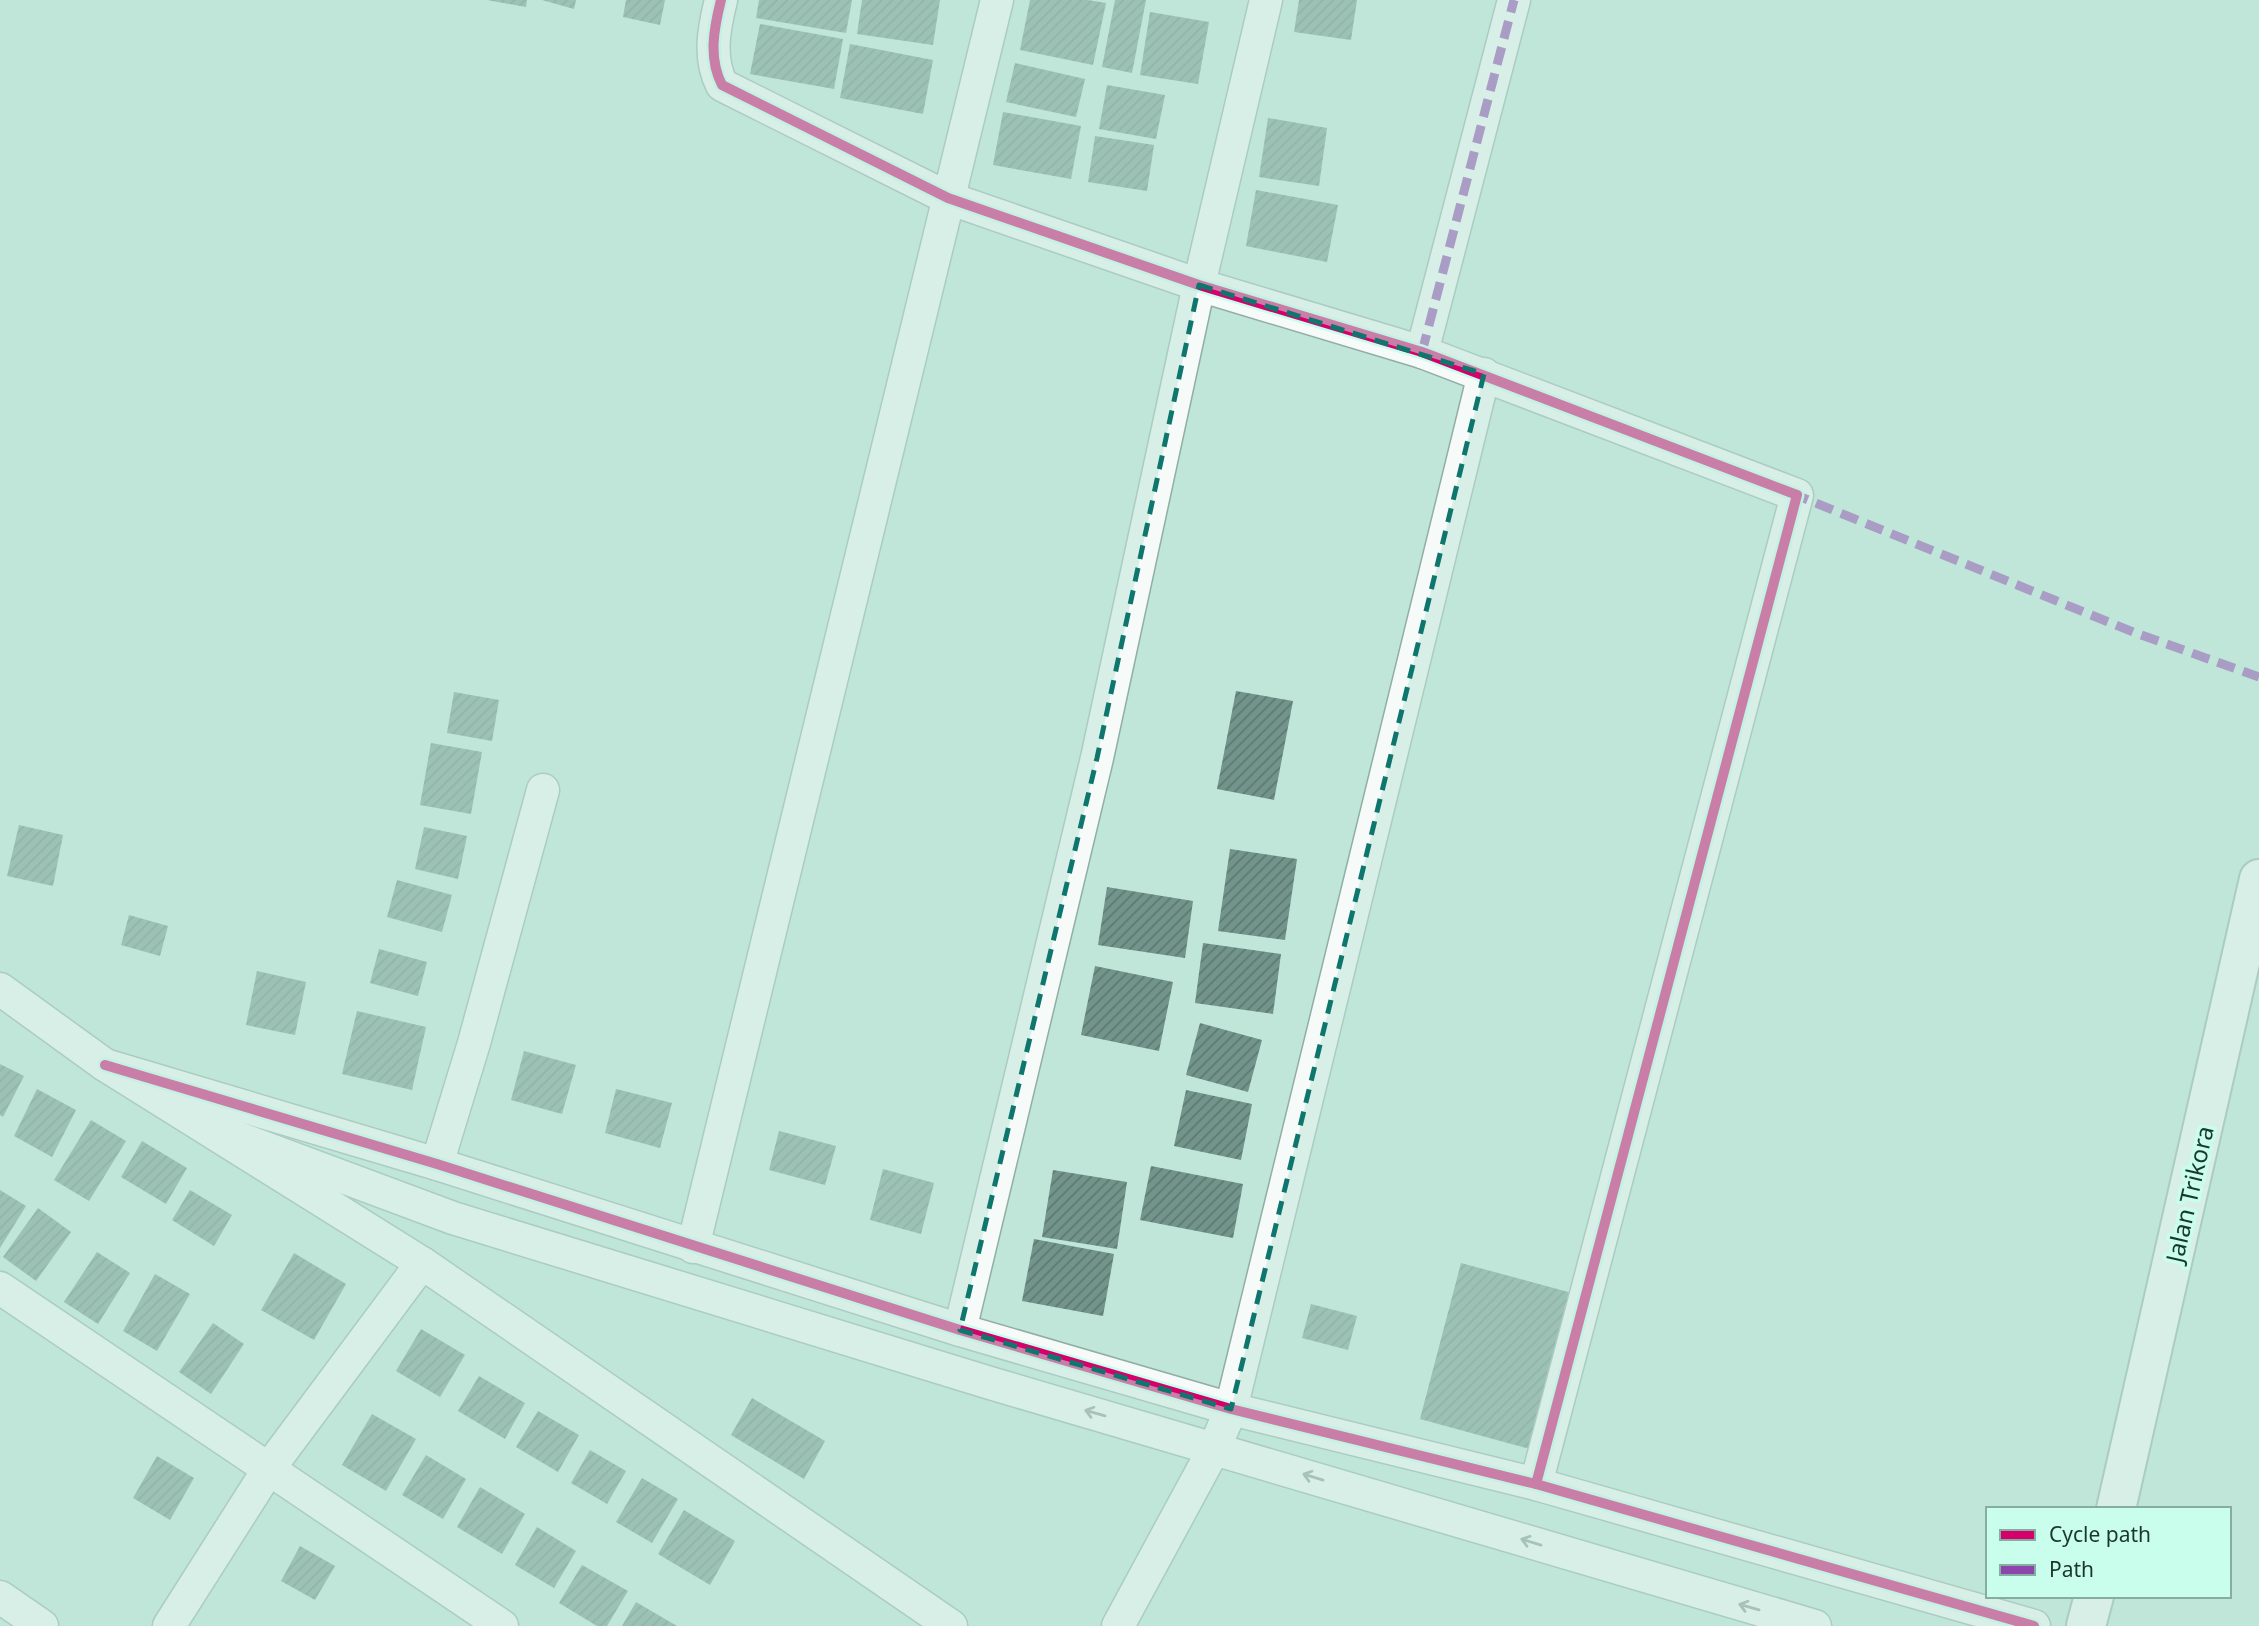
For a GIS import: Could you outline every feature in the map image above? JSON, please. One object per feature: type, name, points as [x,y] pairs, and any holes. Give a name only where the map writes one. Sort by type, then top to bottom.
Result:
[{"type":"main road","name":"Jalan Trikora","points":[[2116,1507],[2259,879]]},
{"type":"main road","points":[[2087,1626],[2094,1598]]},
{"type":"street","points":[[721,0],[713,43],[714,62],[722,85],[948,198],[1199,285],[1422,352],[1797,495],[1536,1484]]},
{"type":"street","points":[[693,1247],[997,0]]},
{"type":"street","points":[[960,1330],[1097,758],[1199,285],[1266,0]]},
{"type":"street","points":[[1422,352],[1514,0]]},
{"type":"street","points":[[1118,1626],[1215,1447],[1231,1409],[1484,374]]},
{"type":"street","points":[[437,1164],[474,1043],[543,790]]},
{"type":"street","points":[[0,989],[105,1065],[422,1263],[951,1626]]},
{"type":"street","points":[[105,1065],[437,1164],[960,1330],[1231,1409],[1536,1484],[2034,1626]]},
{"type":"street","points":[[206,1126],[453,1218],[990,1383],[1215,1447],[1815,1626]]},
{"type":"street","points":[[169,1626],[270,1467],[422,1263]]},
{"type":"street","points":[[0,1288],[270,1467],[502,1626]]},
{"type":"street","points":[[0,1597],[42,1626]]},
{"type":"highlighted area","points":[[1199,285],[1484,374],[1231,1409],[960,1330],[1097,758]]},
{"type":"building","points":[[487,0],[527,0],[526,7]]},
{"type":"building","points":[[542,0],[576,0],[574,9]]},
{"type":"building","points":[[626,0],[665,0],[660,25],[623,17]]},
{"type":"building","points":[[759,0],[852,0],[846,33],[756,18]]},
{"type":"building","points":[[862,0],[940,0],[933,45],[857,34]]},
{"type":"building","points":[[1030,0],[1088,0],[1106,3],[1093,65],[1020,50]]},
{"type":"building","points":[[1115,0],[1146,0],[1132,73],[1102,67]]},
{"type":"building","points":[[1299,0],[1357,0],[1351,40],[1294,32]]},
{"type":"building","points":[[1150,12],[1209,22],[1198,84],[1140,75]]},
{"type":"building","points":[[760,24],[843,39],[834,89],[750,74]]},
{"type":"building","points":[[850,44],[933,60],[923,114],[840,98]]},
{"type":"building","points":[[1015,63],[1085,79],[1076,117],[1006,102]]},
{"type":"building","points":[[1107,85],[1165,95],[1156,139],[1099,129]]},
{"type":"building","points":[[1003,112],[1081,126],[1071,179],[993,165]]},
{"type":"building","points":[[1268,118],[1327,128],[1319,186],[1259,177]]},
{"type":"building","points":[[1095,136],[1154,145],[1147,191],[1088,182]]},
{"type":"building","points":[[1256,190],[1338,205],[1327,262],[1246,246]]},
{"type":"building","points":[[1236,691],[1293,701],[1274,800],[1217,789]]},
{"type":"building","points":[[454,692],[499,700],[492,741],[447,733]]},
{"type":"building","points":[[431,743],[482,752],[471,814],[420,805]]},
{"type":"building","points":[[19,825],[63,835],[53,886],[7,876]]},
{"type":"building","points":[[424,827],[467,836],[458,879],[415,869]]},
{"type":"building","points":[[1230,849],[1297,859],[1285,940],[1218,931]]},
{"type":"building","points":[[397,880],[452,895],[442,932],[387,917]]},
{"type":"building","points":[[1107,887],[1193,901],[1185,958],[1098,945]]},
{"type":"building","points":[[129,915],[168,926],[160,956],[121,945]]},
{"type":"building","points":[[1203,943],[1281,954],[1273,1014],[1195,1003]]},
{"type":"building","points":[[379,949],[427,962],[418,996],[370,983]]},
{"type":"building","points":[[1095,966],[1173,982],[1159,1051],[1081,1035]]},
{"type":"building","points":[[257,971],[306,982],[295,1035],[246,1025]]},
{"type":"building","points":[[357,1011],[426,1027],[412,1090],[342,1074]]},
{"type":"building","points":[[1200,1023],[1262,1040],[1248,1092],[1186,1075]]},
{"type":"building","points":[[524,1051],[576,1065],[562,1114],[511,1100]]},
{"type":"building","points":[[0,1064],[24,1076],[3,1117],[0,1115]]},
{"type":"building","points":[[37,1089],[76,1110],[52,1157],[14,1136]]},
{"type":"building","points":[[616,1089],[672,1103],[660,1148],[605,1133]]},
{"type":"building","points":[[1186,1090],[1252,1104],[1241,1160],[1174,1146]]},
{"type":"building","points":[[91,1120],[126,1141],[89,1201],[54,1180]]},
{"type":"building","points":[[779,1131],[836,1146],[825,1185],[769,1170]]},
{"type":"building","points":[[142,1141],[187,1168],[166,1204],[121,1177]]},
{"type":"building","points":[[1151,1166],[1243,1184],[1233,1238],[1140,1220]]},
{"type":"building","points":[[883,1169],[934,1183],[921,1234],[870,1220]]},
{"type":"building","points":[[1053,1170],[1127,1182],[1117,1249],[1042,1237]]},
{"type":"building","points":[[0,1190],[26,1206],[0,1248]]},
{"type":"building","points":[[190,1190],[232,1215],[214,1246],[172,1220]]},
{"type":"building","points":[[38,1208],[71,1232],[36,1281],[3,1257]]},
{"type":"building","points":[[1034,1239],[1114,1254],[1103,1316],[1022,1301]]},
{"type":"building","points":[[97,1252],[130,1273],[98,1324],[64,1302]]},
{"type":"building","points":[[294,1253],[346,1284],[314,1340],[261,1310]]},
{"type":"building","points":[[1461,1263],[1572,1293],[1530,1449],[1420,1419]]},
{"type":"building","points":[[155,1274],[190,1294],[157,1351],[123,1331]]},
{"type":"building","points":[[1311,1304],[1357,1316],[1348,1350],[1302,1338]]},
{"type":"building","points":[[213,1323],[244,1344],[211,1394],[179,1372]]},
{"type":"building","points":[[421,1329],[465,1355],[440,1397],[396,1371]]},
{"type":"building","points":[[479,1376],[525,1403],[505,1439],[458,1411]]},
{"type":"building","points":[[752,1398],[825,1441],[804,1479],[731,1435]]},
{"type":"building","points":[[538,1411],[579,1435],[558,1472],[516,1447]]},
{"type":"building","points":[[372,1414],[416,1439],[386,1491],[342,1465]]},
{"type":"building","points":[[590,1450],[626,1471],[607,1504],[571,1483]]},
{"type":"building","points":[[426,1455],[466,1479],[443,1519],[402,1495]]},
{"type":"building","points":[[157,1456],[194,1478],[170,1520],[133,1498]]},
{"type":"building","points":[[642,1478],[678,1499],[652,1543],[616,1522]]},
{"type":"building","points":[[480,1487],[525,1514],[502,1554],[457,1527]]},
{"type":"building","points":[[684,1510],[735,1541],[710,1585],[658,1554]]},
{"type":"building","points":[[537,1527],[576,1551],[554,1588],[515,1565]]},
{"type":"building","points":[[300,1546],[335,1566],[315,1600],[281,1581]]},
{"type":"building","points":[[582,1565],[628,1591],[607,1626],[597,1626],[559,1603]]},
{"type":"building","points":[[636,1602],[677,1626],[622,1626]]},
{"type":"marked path","points":[[1422,352],[1514,0]]},
{"type":"marked path","points":[[1791,493],[2133,632],[2259,677]]},
{"type":"cycle path","points":[[721,0],[714,54],[722,85],[948,198],[1199,285],[1422,352],[1797,495],[1536,1484]]},
{"type":"cycle path","points":[[105,1065],[437,1164],[960,1330],[1231,1409],[1536,1484],[2034,1626]]}]
